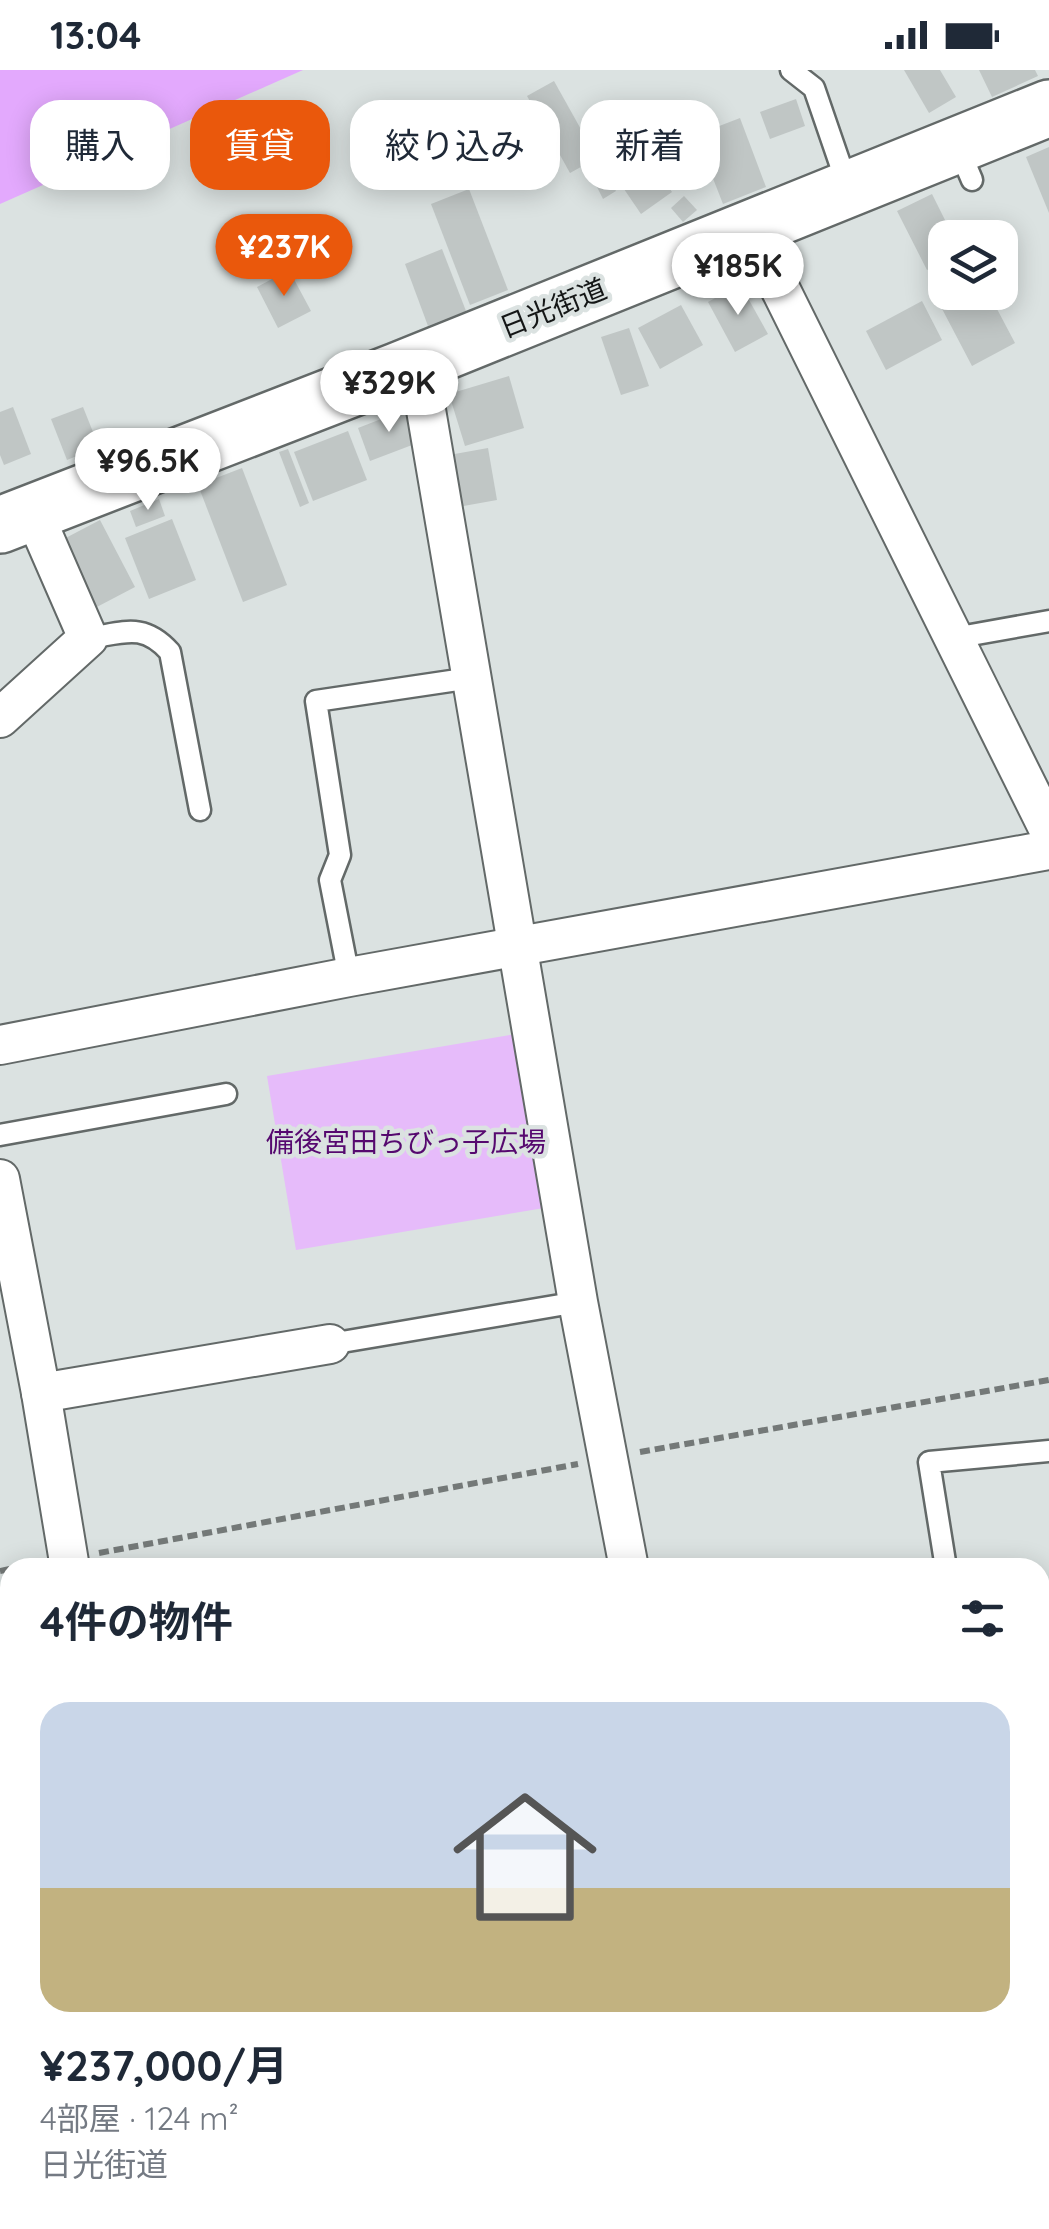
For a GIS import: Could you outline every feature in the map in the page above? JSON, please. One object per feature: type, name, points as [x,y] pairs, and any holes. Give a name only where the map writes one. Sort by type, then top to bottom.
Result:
[{"type":"highway","name":"日光街道","points":[[16,519],[849,188],[965,163],[1049,108]]},
{"type":"street","points":[[750,228],[1049,830]]},
{"type":"street","points":[[418,362],[578,1302],[626,1558]]},
{"type":"street","points":[[0,718],[88,638],[16,519]]},
{"type":"street","points":[[0,1045],[349,977],[1049,850]]},
{"type":"street","points":[[0,1179],[4,1219],[42,1393],[68,1558]]},
{"type":"street","points":[[42,1393],[330,1344]]},
{"type":"lane","points":[[791,70],[814,88],[849,188]]},
{"type":"lane","points":[[954,638],[1049,621]]},
{"type":"lane","points":[[88,638],[140,630],[158,638],[170,652],[200,810]]},
{"type":"lane","points":[[349,977],[330,880],[340,855],[316,701],[471,678]]},
{"type":"lane","points":[[0,1136],[226,1094]]},
{"type":"lane","points":[[330,1344],[578,1302]]},
{"type":"lane","points":[[944,1558],[929,1462],[1049,1451]]},
{"type":"path","points":[[95,1558],[608,1458],[1049,1380]]},
{"type":"green space","name":"備後宮田ちびっ子広場","points":[[516,1034],[544,1208],[296,1250],[267,1076]]},
{"type":"shaded area","points":[[0,70],[303,70],[235,100],[190,100],[190,120],[170,129],[170,100],[30,100],[32,190],[0,204]]},
{"type":"building","points":[[904,70],[940,70],[956,97],[929,113]]},
{"type":"building","points":[[979,70],[1035,70],[1038,76],[992,97]]},
{"type":"building","points":[[554,81],[580,128],[580,167],[570,173],[560,155],[560,100],[529,100],[527,96]]},
{"type":"building","points":[[796,99],[805,126],[770,139],[760,112]]},
{"type":"building","points":[[740,118],[766,187],[723,204],[718,190],[720,126]]},
{"type":"building","points":[[1049,147],[1049,213],[1026,157]]},
{"type":"building","points":[[469,190],[508,290],[470,305],[431,204]]},
{"type":"building","points":[[598,190],[615,190],[616,191],[603,199]]},
{"type":"building","points":[[625,190],[671,190],[672,192],[641,214]]},
{"type":"building","points":[[932,194],[945,220],[928,220],[928,270],[927,270],[897,211]]},
{"type":"building","points":[[684,196],[697,210],[683,222],[671,208]]},
{"type":"building","points":[[442,249],[466,311],[428,326],[405,264]]},
{"type":"building","points":[[289,270],[311,311],[278,328],[257,287]]},
{"type":"building","points":[[740,284],[768,334],[735,352],[708,302]]},
{"type":"building","points":[[922,301],[942,340],[886,370],[866,331]]},
{"type":"building","points":[[681,305],[703,345],[660,369],[638,328]]},
{"type":"building","points":[[943,310],[998,310],[1015,343],[972,366]]},
{"type":"building","points":[[629,328],[649,386],[621,395],[601,337]]},
{"type":"building","points":[[509,376],[524,428],[465,446],[449,394]]},
{"type":"building","points":[[13,407],[31,454],[4,465],[0,455],[0,412]]},
{"type":"building","points":[[83,407],[99,447],[67,460],[51,419]]},
{"type":"building","points":[[407,409],[420,442],[370,461],[358,428]]},
{"type":"building","points":[[348,431],[367,480],[313,501],[294,452]]},
{"type":"building","points":[[488,448],[497,500],[458,507],[449,455]]},
{"type":"building","points":[[288,449],[309,503],[300,507],[279,452]]},
{"type":"building","points":[[242,468],[287,585],[243,602],[198,485]]},
{"type":"building","points":[[159,499],[165,516],[136,527],[130,511]]},
{"type":"building","points":[[172,519],[196,580],[149,599],[125,538]]},
{"type":"building","points":[[100,520],[135,587],[93,609],[58,542]]}]
